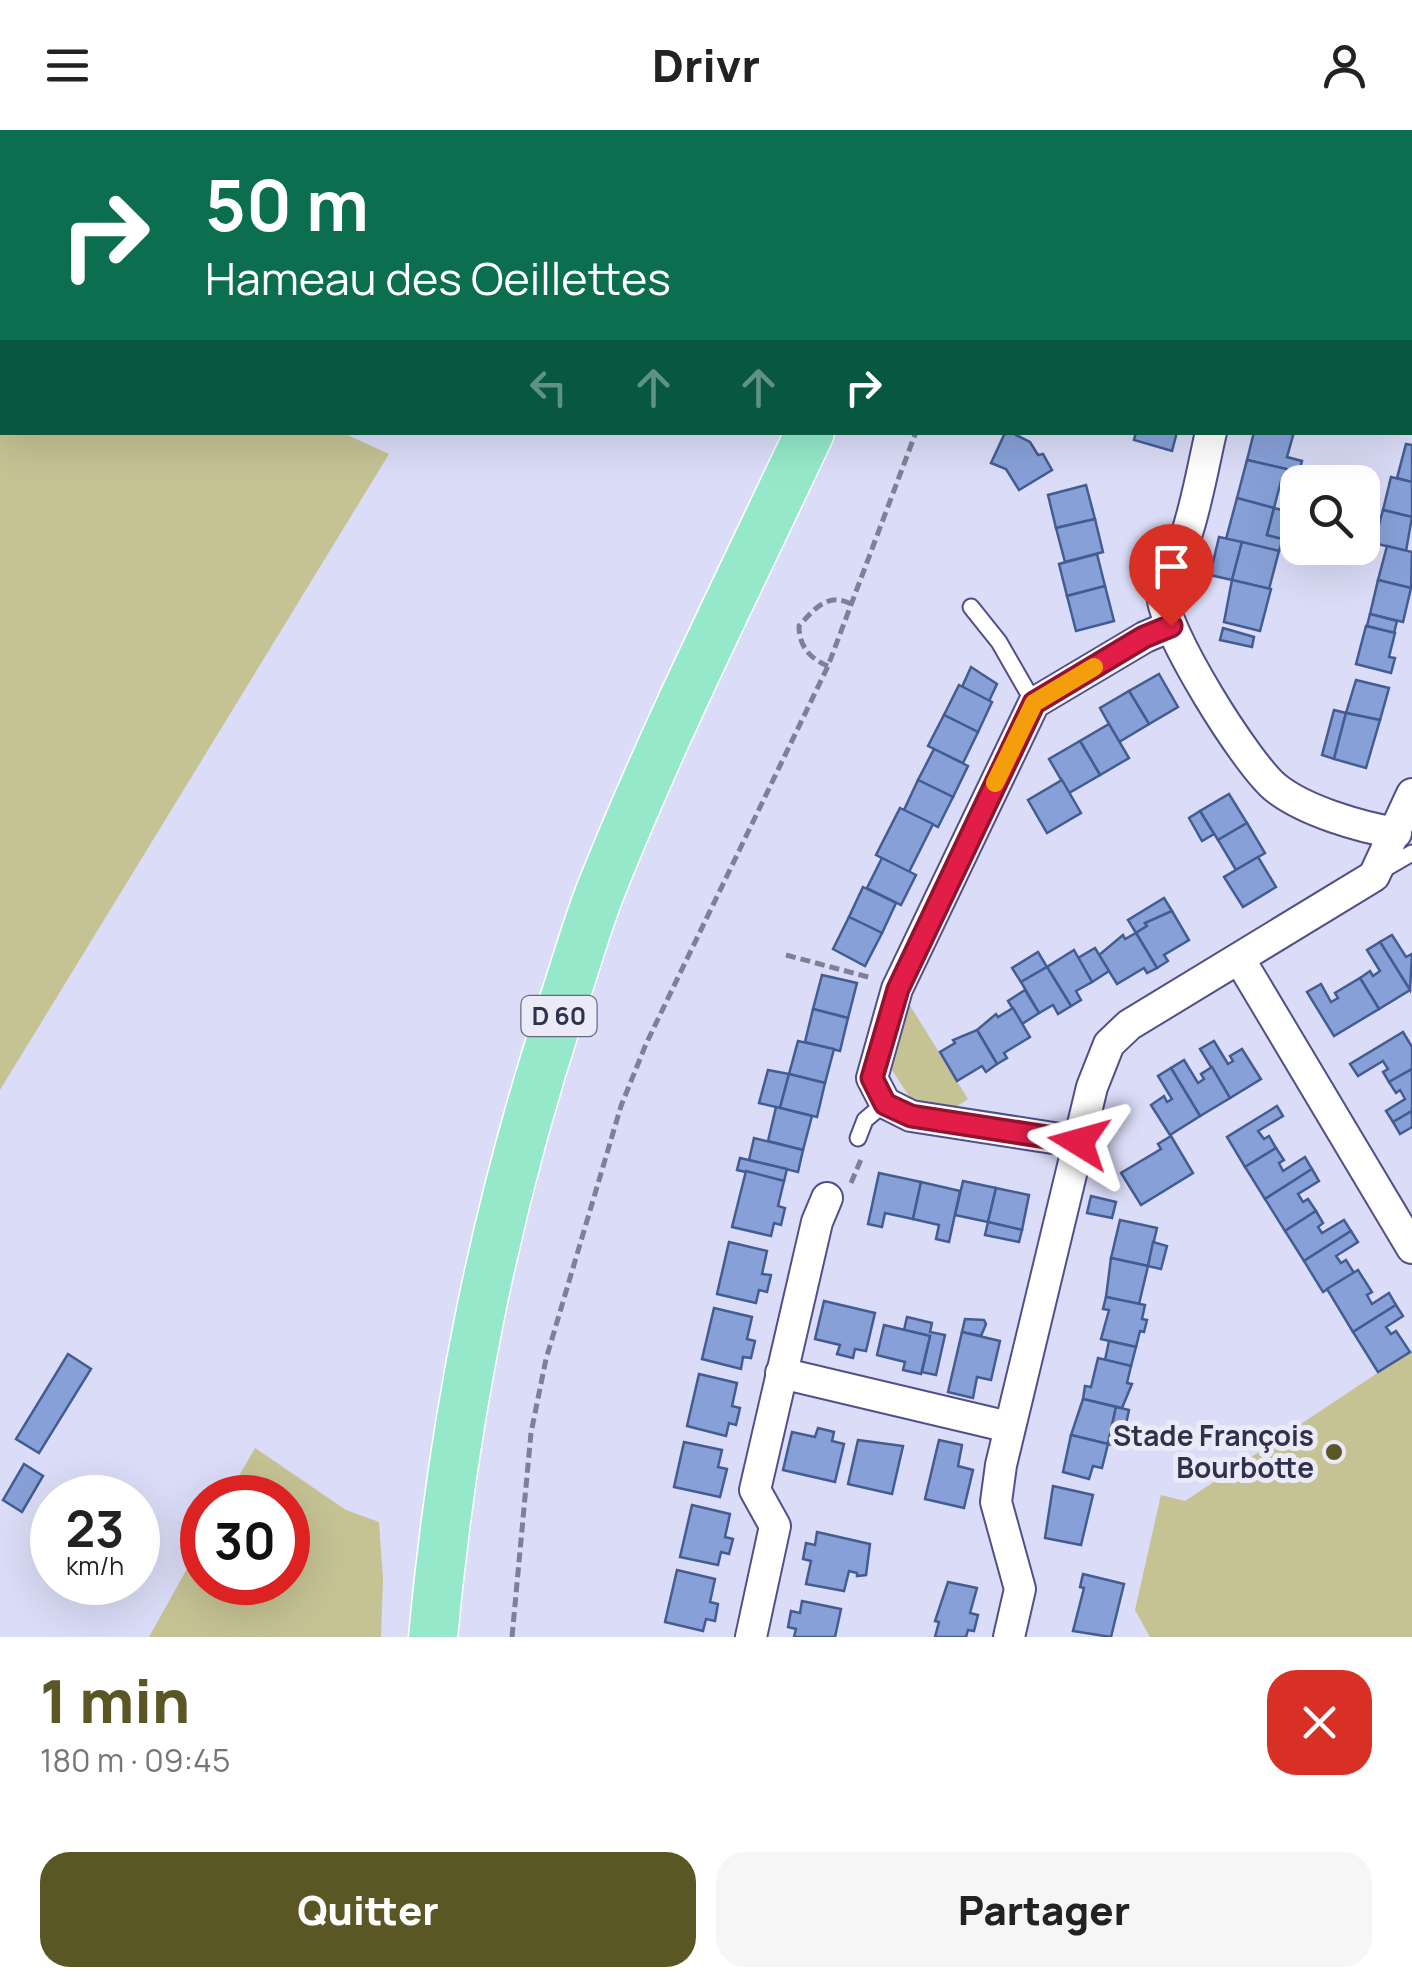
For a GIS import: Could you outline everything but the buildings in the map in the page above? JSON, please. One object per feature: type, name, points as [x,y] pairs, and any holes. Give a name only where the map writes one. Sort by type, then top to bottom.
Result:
[{"type":"main road","name":"D 60","points":[[432,1637],[472,1344],[490,1258],[540,1072],[602,888],[689,686],[809,435]]},
{"type":"street","points":[[1210,435],[1186,539],[1162,592],[1171,626],[1196,675],[1237,738],[1277,789],[1350,825],[1404,843]]},
{"type":"street","points":[[1079,1142],[911,1116],[885,1104],[872,1078],[898,989],[1034,703],[1144,637],[1171,626]]},
{"type":"street","points":[[1009,1637],[1020,1589],[996,1502],[1001,1465],[1092,1087],[1110,1044],[1151,1010],[1374,876],[1404,843],[1412,794]]},
{"type":"street","points":[[1240,960],[1412,1248]]},
{"type":"street","points":[[751,1637],[774,1526],[754,1490],[816,1222],[839,1191]]},
{"type":"street","points":[[781,1374],[1009,1428]]},
{"type":"lane","points":[[971,607],[999,642],[1034,703]]},
{"type":"lane","points":[[860,1144],[865,1120],[885,1104]]},
{"type":"path","points":[[512,1637],[535,1415],[570,1272],[621,1106],[646,1044],[828,666],[915,435]]},
{"type":"path","points":[[828,666],[814,660],[799,640],[799,626],[829,599],[843,599],[853,605]]},
{"type":"path","points":[[786,955],[862,974]]},
{"type":"path","points":[[839,1191],[860,1144]]},
{"type":"shaded area","points":[[0,435],[347,435],[389,454],[0,1090]]},
{"type":"shaded area","points":[[909,1004],[968,1099],[948,1112],[915,1105],[890,1067]]},
{"type":"shaded area","name":"Stade François Bourbotte","points":[[1412,1350],[1412,1637],[1150,1637],[1135,1610],[1161,1495],[1185,1501]]},
{"type":"shaded area","points":[[255,1448],[295,1475],[240,1475]]},
{"type":"shaded area","points":[[310,1485],[346,1510],[379,1522],[383,1579],[381,1637],[149,1637],[180,1581],[180,1605],[310,1605]]},
{"type":"slow traffic","points":[[995,783],[1034,703],[1094,667]]},
{"type":"place","name":"Stade François Bourbotte","points":[[1334,1452]]},
{"type":"route","points":[[1079,1142],[911,1116],[885,1104],[872,1078],[898,989],[1034,703],[1144,637],[1171,626]]}]
